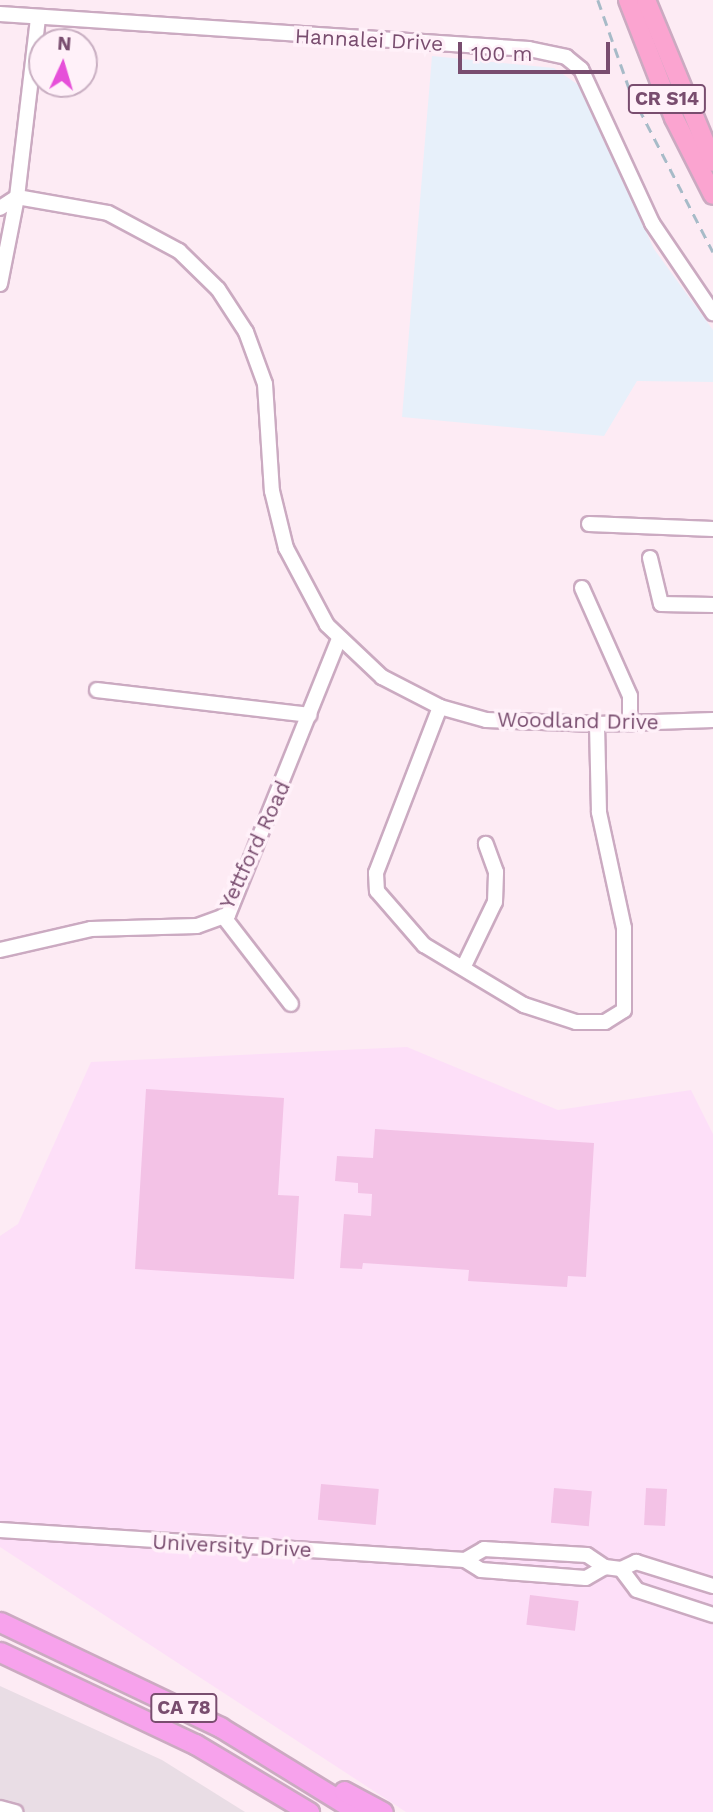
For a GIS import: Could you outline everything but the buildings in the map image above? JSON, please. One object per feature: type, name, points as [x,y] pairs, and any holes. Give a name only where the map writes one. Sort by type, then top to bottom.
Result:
[{"type":"highway","name":"CA 78","points":[[0,1622],[239,1738],[358,1812]]},
{"type":"highway","name":"CA 78","points":[[0,1652],[195,1744],[309,1812]]},
{"type":"highway","points":[[239,1738],[383,1812]]},
{"type":"main road","name":"CR S14","points":[[628,0],[674,118],[713,195]]},
{"type":"main road","name":"CR S14","points":[[646,0],[713,162]]},
{"type":"street","name":"Hannalei Drive","points":[[0,14],[529,49],[566,57],[581,69],[652,223],[713,313]]},
{"type":"street","points":[[0,284],[17,197],[38,17]]},
{"type":"street","points":[[0,208],[17,197]]},
{"type":"street","name":"Woodland Drive","points":[[17,197],[108,213],[148,230],[194,261],[218,289],[246,332],[265,384],[272,491],[286,548],[304,590],[339,639],[382,677],[440,707],[486,720],[597,724],[713,720]]},
{"type":"street","points":[[589,524],[713,529]]},
{"type":"street","points":[[650,558],[661,604],[713,605]]},
{"type":"street","points":[[582,588],[630,696],[630,724]]},
{"type":"street","name":"Yettford Road","points":[[0,950],[91,929],[197,926],[223,916],[240,889],[339,639]]},
{"type":"street","points":[[97,690],[310,715]]},
{"type":"street","points":[[440,707],[376,873],[377,891],[424,945],[554,1018],[605,1022],[624,1010],[624,928],[599,812],[597,724]]},
{"type":"street","points":[[464,966],[495,902],[496,872],[486,844]]},
{"type":"street","points":[[223,916],[291,1004]]},
{"type":"street","name":"University Drive","points":[[0,1530],[465,1560],[481,1570],[586,1578],[605,1567]]},
{"type":"street","name":"University Drive","points":[[465,1560],[484,1549],[587,1555],[605,1567],[621,1569],[636,1562],[713,1586]]},
{"type":"street","points":[[621,1569],[636,1590],[713,1615]]},
{"type":"street","points":[[0,1808],[15,1812]]},
{"type":"shaded area","points":[[432,56],[554,68],[580,86],[654,249],[713,330],[713,382],[637,381],[604,436],[402,417]]},
{"type":"shaded area","points":[[407,1047],[558,1110],[691,1090],[713,1134],[713,1812],[406,1812],[0,1547],[0,1236],[18,1224],[91,1062]]},
{"type":"shaded area","points":[[0,1686],[162,1760],[245,1812],[0,1812]]},
{"type":"railway","points":[[598,0],[631,93],[713,252]]}]
